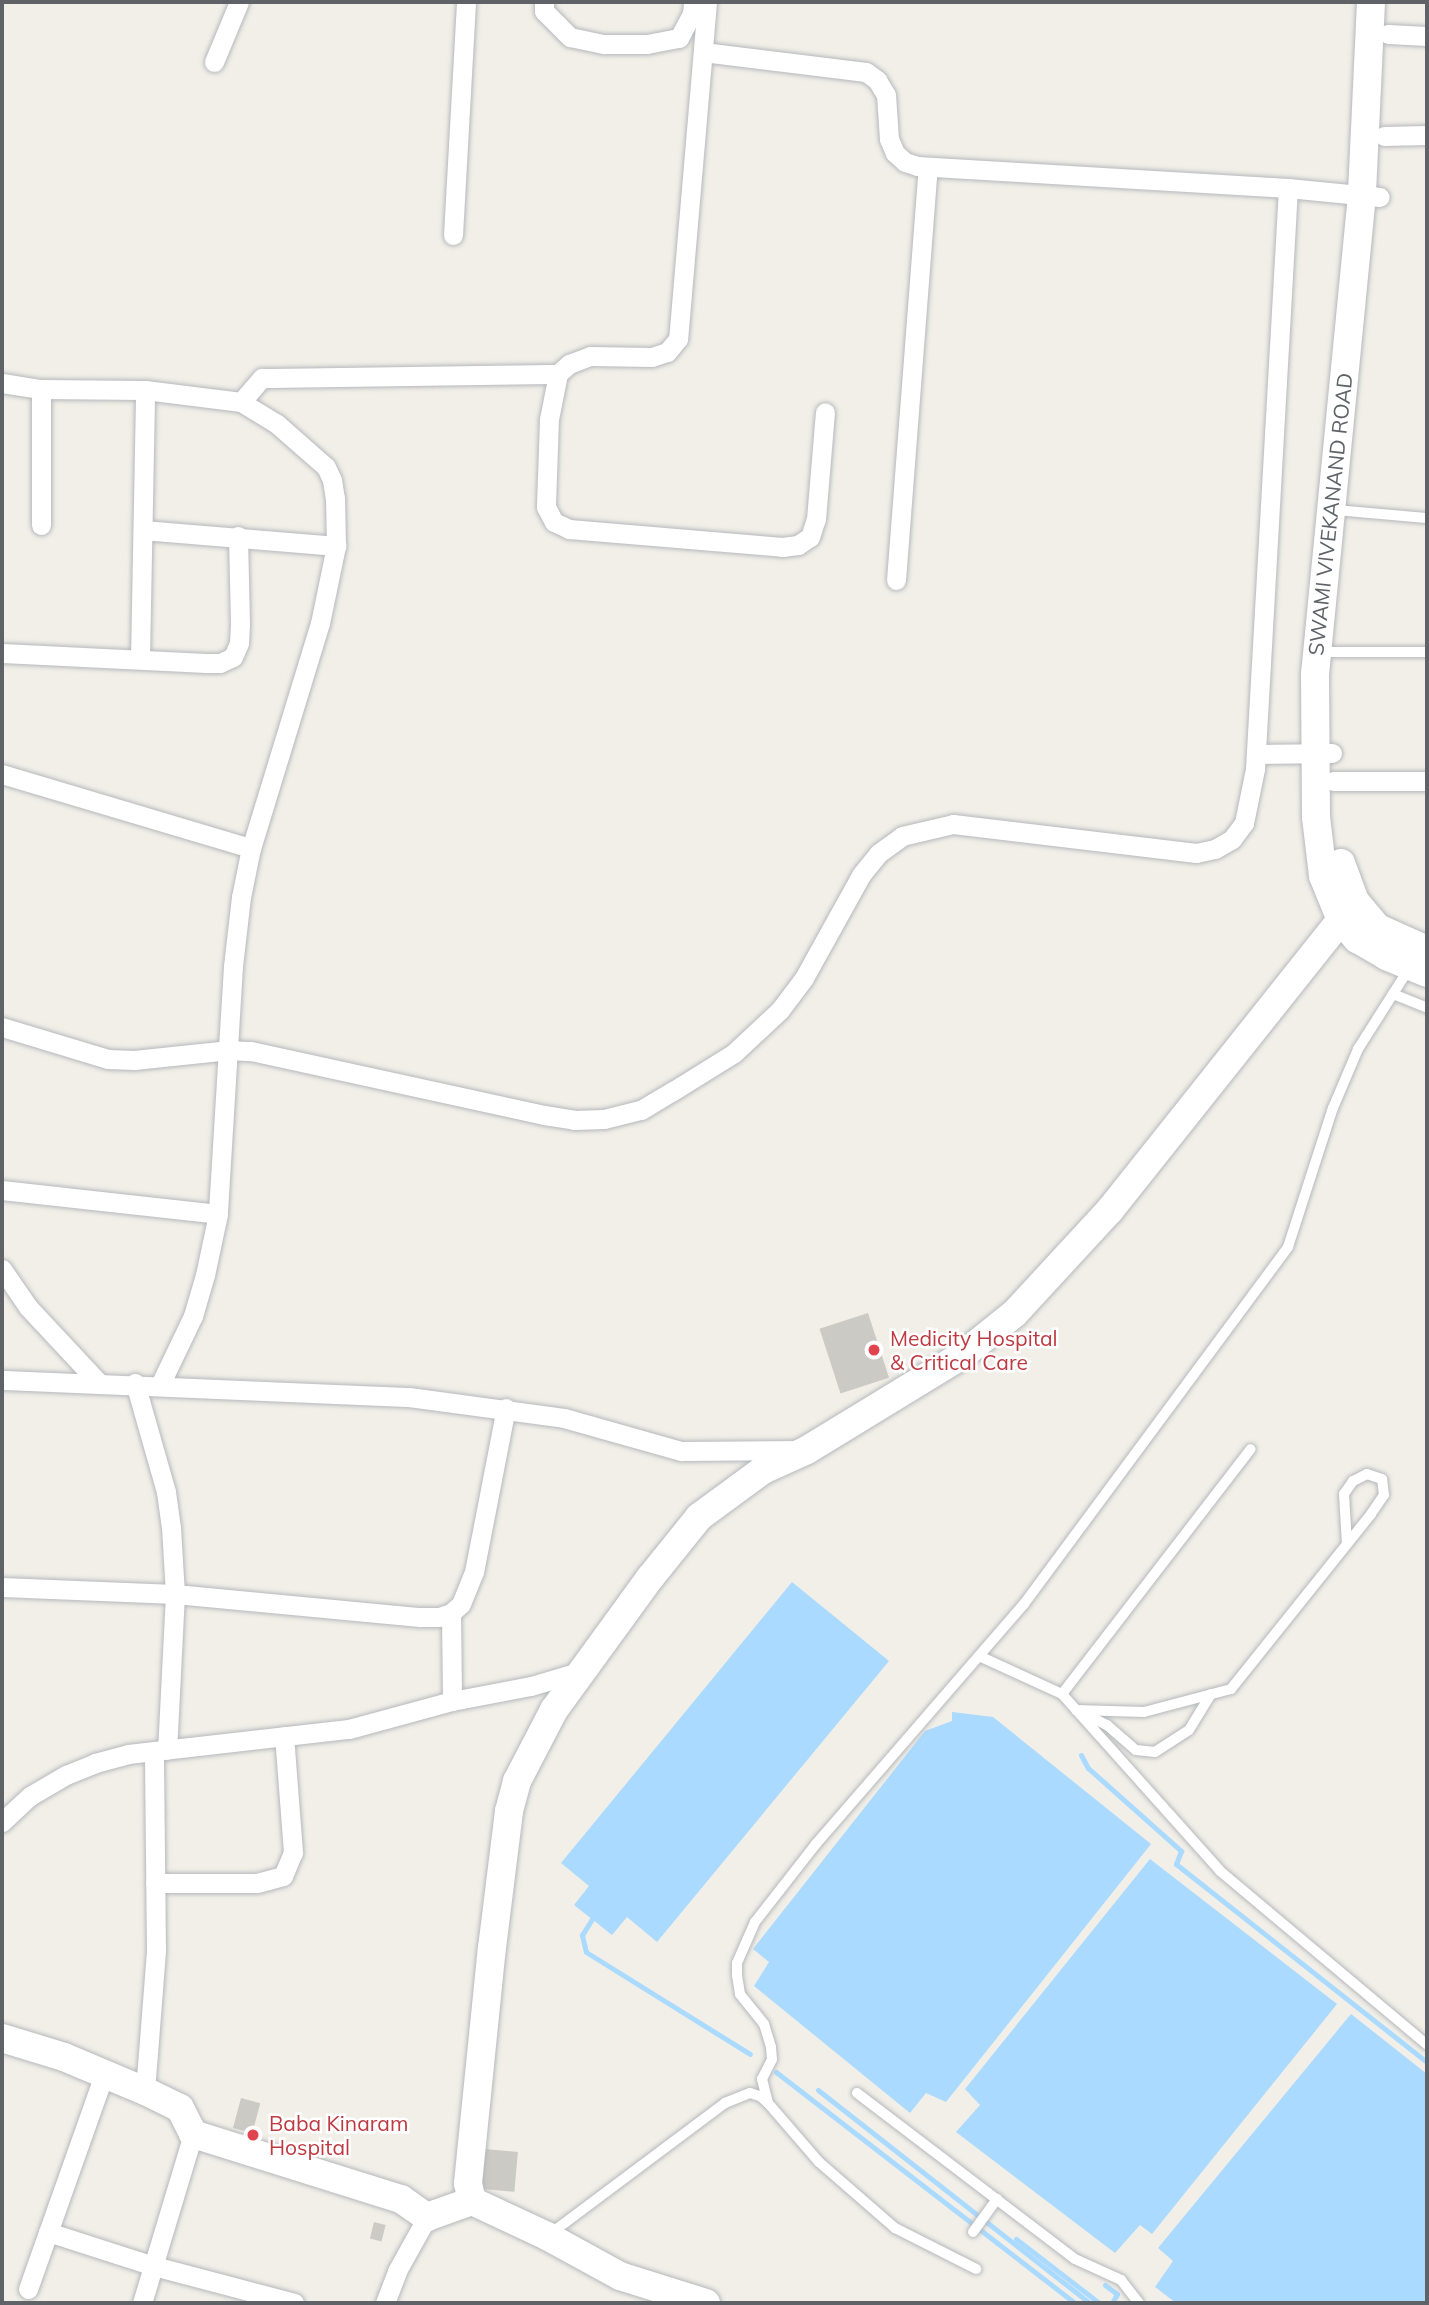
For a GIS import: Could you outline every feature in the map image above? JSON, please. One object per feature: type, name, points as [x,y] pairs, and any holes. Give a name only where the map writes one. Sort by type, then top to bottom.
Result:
[{"type":"street","points":[[214,62],[239,2]]},
{"type":"street","points":[[453,236],[466,2]]},
{"type":"street","points":[[544,2],[544,11],[570,37],[604,44],[647,44],[679,38],[692,14],[693,2]]},
{"type":"street","points":[[707,2],[678,339],[667,352],[652,357],[590,356],[569,364],[558,374],[549,419],[546,507],[554,522],[569,529],[782,547],[799,545],[810,537],[816,519],[825,412]]},
{"type":"street","name":"SWAMI VIVEKANAND ROAD","points":[[1371,2],[1371,196],[1326,652],[1323,752],[1316,817],[1323,876],[1341,920],[1357,939],[1422,963]]},
{"type":"street","name":"SWAMI VIVEKANAND ROAD","points":[[1371,196],[1384,136],[1387,2]]},
{"type":"street","points":[[1388,34],[1427,36]]},
{"type":"street","points":[[703,52],[866,72],[877,80],[886,95],[888,139],[895,153],[905,162],[928,167],[1288,188],[1371,196]]},
{"type":"street","points":[[1384,136],[1427,135]]},
{"type":"street","points":[[896,580],[928,167]]},
{"type":"street","points":[[2,1027],[108,1059],[144,1059],[229,1050],[280,1056],[575,1120],[604,1119],[641,1110],[734,1053],[780,1010],[804,978],[861,875],[879,853],[902,836],[953,824],[1196,853],[1215,849],[1232,839],[1244,823],[1250,804],[1256,754],[1288,188]]},
{"type":"street","points":[[241,402],[262,378],[558,374]]},
{"type":"street","points":[[2,383],[41,389],[145,390],[241,402],[277,424],[326,467],[332,480],[335,498],[336,546],[320,623],[251,848],[236,932],[218,1214],[193,1316],[160,1385]]},
{"type":"street","points":[[41,389],[41,525]]},
{"type":"street","points":[[140,658],[145,390]]},
{"type":"street","points":[[143,530],[336,546]]},
{"type":"street","points":[[2,653],[206,663],[220,663],[233,657],[239,643],[240,624],[238,536]]},
{"type":"street","points":[[1256,754],[1323,752]]},
{"type":"street","name":"SWAMI VIVEKANAND ROAD","points":[[1323,752],[1333,781],[1342,872],[1355,901],[1378,928],[1422,963]]},
{"type":"street","points":[[2,774],[251,848]]},
{"type":"street","points":[[1333,781],[1427,781]]},
{"type":"street","points":[[472,2201],[468,2183],[509,1811],[517,1782],[542,1731],[650,1578],[699,1517],[763,1470],[807,1450],[964,1354],[1015,1313],[1118,1200],[1341,920]]},
{"type":"street","points":[[2,1190],[218,1214]]},
{"type":"street","points":[[2,1269],[28,1307],[98,1382]]},
{"type":"street","points":[[2,1380],[135,1383],[409,1397],[506,1408],[588,1423],[650,1445],[681,1451],[807,1450]]},
{"type":"street","points":[[135,1383],[166,1492],[176,1594],[161,1751],[155,1883],[155,1995],[145,2091]]},
{"type":"street","points":[[2,1587],[176,1594],[420,1617],[439,1617],[452,1613],[461,1604],[474,1572],[506,1408]]},
{"type":"street","points":[[452,1613],[452,1701]]},
{"type":"street","points":[[2,1822],[30,1797],[66,1774],[106,1760],[349,1729],[452,1701],[531,1686],[585,1670]]},
{"type":"street","points":[[155,1883],[257,1883],[283,1876],[293,1852],[284,1737]]},
{"type":"street","points":[[2,2038],[64,2057],[180,2108],[193,2134],[142,2303]]},
{"type":"street","points":[[28,2289],[104,2074]]},
{"type":"street","points":[[193,2134],[401,2199],[427,2217]]},
{"type":"street","points":[[385,2303],[397,2271],[427,2217],[472,2201],[547,2236],[620,2290],[706,2303]]},
{"type":"street","points":[[48,2232],[154,2266],[295,2303]]},
{"type":"lane","points":[[1339,510],[1427,518]]},
{"type":"lane","points":[[1326,652],[1427,652]]},
{"type":"lane","points":[[768,2103],[762,2079],[772,2059],[771,2047],[764,2024],[740,1994],[737,1975],[737,1964],[755,1922],[816,1844],[1024,1604],[1288,1247],[1338,1096],[1358,1049],[1393,994],[1422,963]]},
{"type":"lane","points":[[1393,994],[1427,1008]]},
{"type":"lane","points":[[1062,1694],[1251,1449]]},
{"type":"lane","points":[[1076,1710],[1144,1712],[1231,1689],[1347,1544],[1384,1495],[1382,1479],[1367,1474],[1353,1481],[1344,1494],[1347,1544]]},
{"type":"lane","points":[[979,1656],[1062,1694],[1220,1871],[1427,2045]]},
{"type":"lane","points":[[1076,1710],[1107,1725],[1136,1750],[1154,1752],[1189,1730],[1211,1694]]},
{"type":"lane","points":[[857,2093],[1075,2259],[1121,2280],[1139,2303]]},
{"type":"lane","points":[[547,2236],[725,2103],[750,2094],[760,2096],[768,2103],[819,2162],[894,2228],[976,2269]]},
{"type":"lane","points":[[973,2232],[997,2199]]},
{"type":"water","points":[[792,1582],[889,1661],[657,1942],[627,1917],[612,1935],[574,1905],[589,1886],[561,1863]]},
{"type":"water","points":[[952,1712],[993,1717],[1151,1844],[946,2102],[926,2093],[910,2113],[754,1986],[769,1962],[753,1949],[925,1731],[952,1721]]},
{"type":"water","points":[[1150,1859],[1337,2004],[1152,2234],[1140,2225],[1115,2253],[956,2132],[980,2105],[965,2089]]},
{"type":"water","points":[[1351,2014],[1427,2074],[1427,2303],[1176,2303],[1155,2287],[1173,2261],[1158,2248]]},
{"type":"building","points":[[868,1313],[889,1378],[841,1393],[819,1329]]},
{"type":"building","points":[[241,2098],[260,2103],[252,2133],[233,2128]]},
{"type":"building","points":[[484,2149],[518,2152],[514,2192],[481,2189]]},
{"type":"building","points":[[374,2222],[386,2225],[382,2241],[370,2238]]},
{"type":"waterway","points":[[1081,1755],[1088,1768],[1181,1851],[1176,1864],[1427,2062]]},
{"type":"waterway","points":[[592,1919],[582,1935],[586,1952],[750,2054]]},
{"type":"waterway","points":[[776,2072],[1075,2303]]},
{"type":"waterway","points":[[818,2090],[1090,2303]]},
{"type":"waterway","points":[[1016,2239],[1099,2303]]},
{"type":"waterway","points":[[1105,2285],[1117,2294],[1112,2303]]},
{"type":"place","name":"Medicity Hospital & Critical Care","points":[[874,1350]]},
{"type":"place","name":"Baba Kinaram Hospital","points":[[253,2135]]}]
